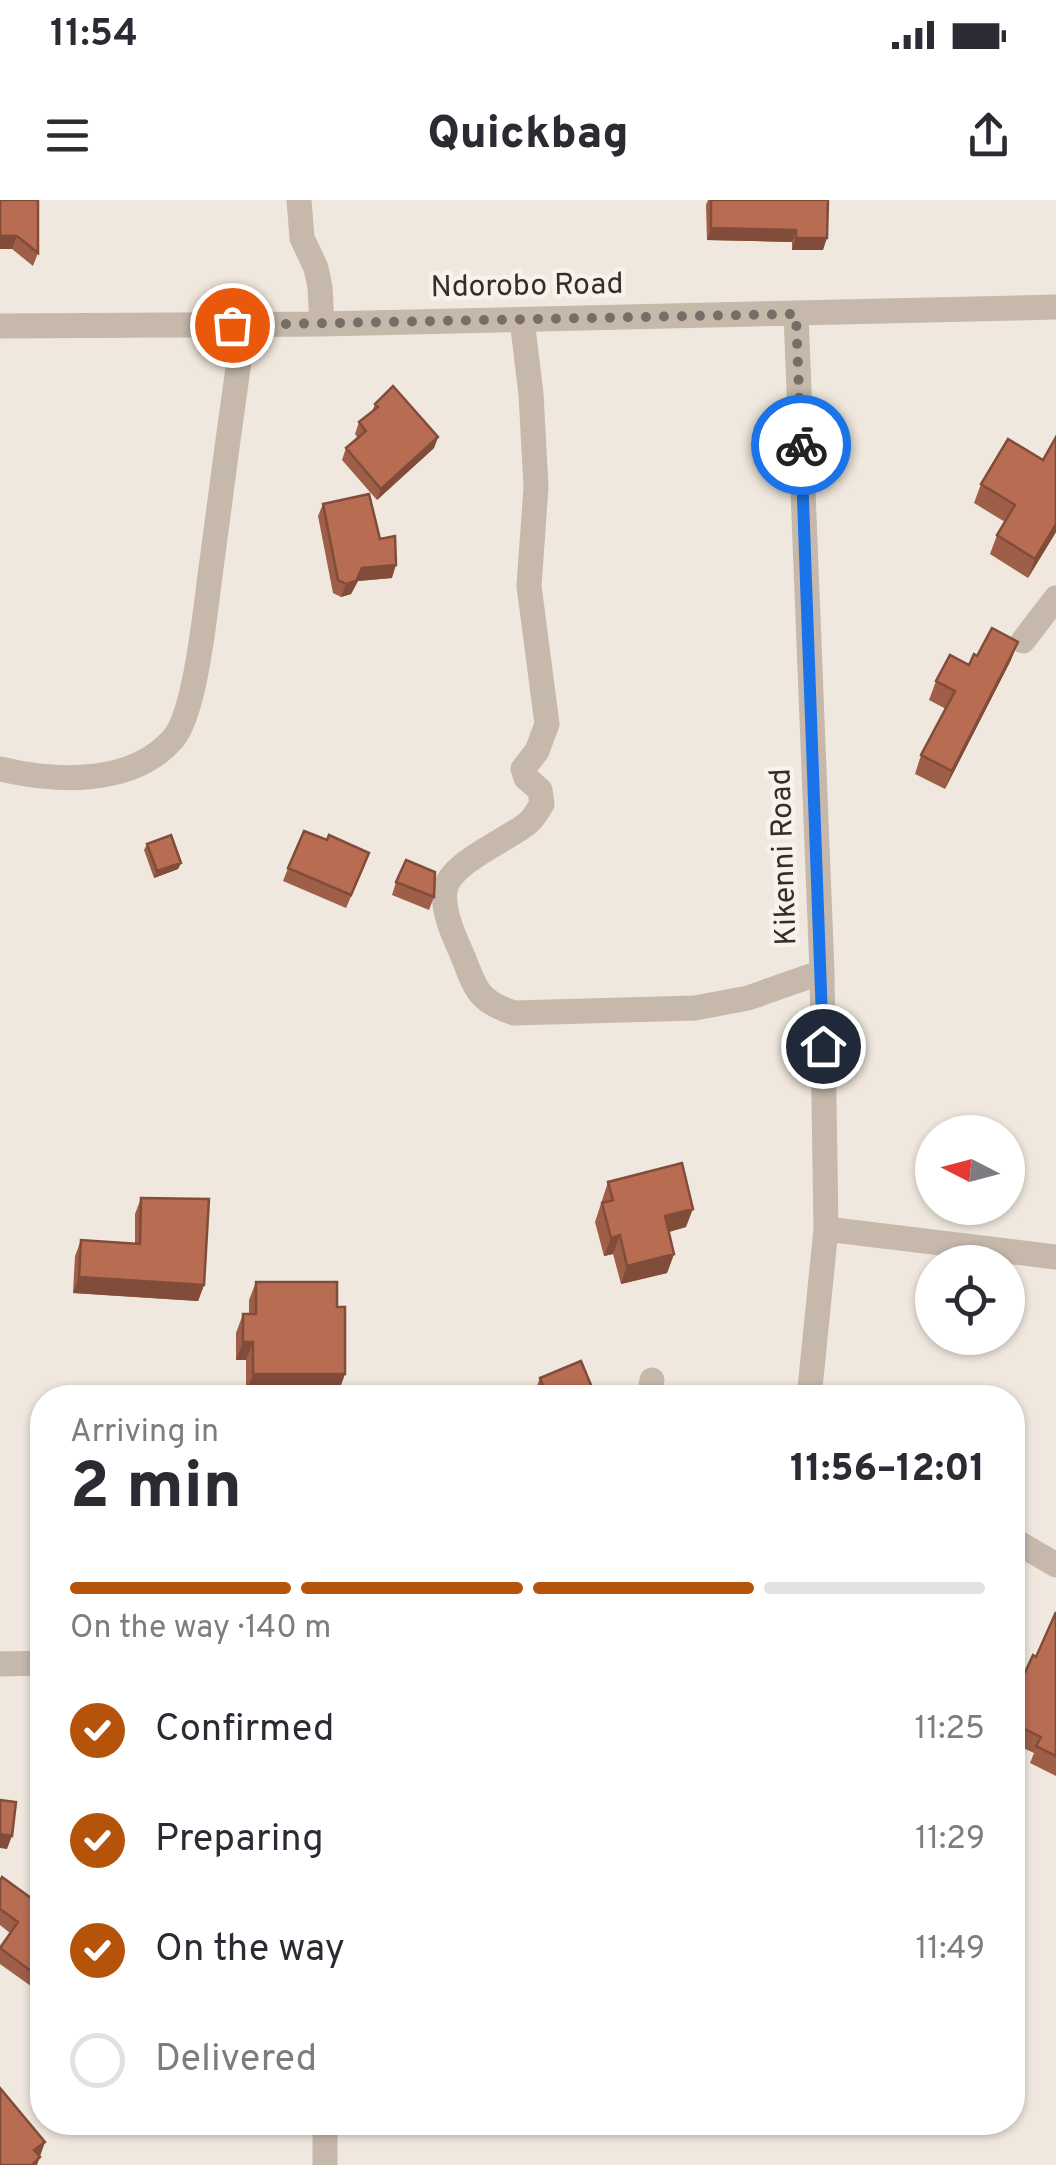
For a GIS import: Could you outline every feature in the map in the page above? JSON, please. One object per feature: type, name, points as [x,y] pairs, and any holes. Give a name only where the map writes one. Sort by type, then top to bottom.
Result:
[{"type":"street","points":[[298,200],[302,238],[316,268],[322,324]]},
{"type":"street","points":[[1022,307],[1056,327]]},
{"type":"street","name":"Ndorobo Road","points":[[0,326],[322,324],[1056,308]]},
{"type":"street","name":"Kikenni Road","points":[[796,314],[822,972],[826,1229],[810,1385]]},
{"type":"street","points":[[522,320],[536,488],[529,586],[547,724],[537,751],[522,769],[540,790],[542,804],[529,822],[484,850],[449,880],[445,890],[454,934],[476,989],[491,1005],[514,1013],[695,1008],[748,998],[822,972]]},
{"type":"street","points":[[0,769],[38,778],[100,776],[150,760],[176,736],[195,679],[244,325]]},
{"type":"street","points":[[1024,642],[1056,598]]},
{"type":"street","points":[[826,1229],[1056,1258]]},
{"type":"street","points":[[1025,1546],[1056,1564]]},
{"type":"street","points":[[0,1664],[30,1663]]},
{"type":"street","points":[[325,2135],[325,2165]]},
{"type":"building","points":[[0,200],[38,200],[38,253],[17,236],[0,236]]},
{"type":"building","points":[[711,200],[828,200],[827,238],[796,238],[796,230],[711,228]]},
{"type":"building","points":[[393,386],[438,437],[381,489],[346,448],[366,431],[359,422],[378,407],[375,404]]},
{"type":"building","points":[[1056,437],[1056,524],[1035,559],[997,535],[1015,505],[981,484],[1008,439],[1043,460]]},
{"type":"building","points":[[369,494],[380,539],[395,536],[396,565],[362,568],[356,581],[346,584],[338,580],[323,504]]},
{"type":"building","points":[[992,628],[1018,642],[952,771],[921,755],[955,691],[936,681],[950,655],[969,665]]},
{"type":"building","points":[[304,831],[327,840],[329,835],[369,853],[351,895],[288,868]]},
{"type":"building","points":[[171,835],[181,863],[157,871],[147,844]]},
{"type":"building","points":[[406,860],[435,872],[434,897],[396,882]]},
{"type":"building","points":[[682,1163],[693,1209],[665,1216],[674,1254],[627,1266],[620,1235],[611,1238],[602,1203],[613,1200],[608,1182]]},
{"type":"building","points":[[141,1198],[209,1199],[204,1285],[79,1277],[81,1240],[140,1244]]},
{"type":"building","points":[[256,1282],[337,1282],[337,1307],[345,1307],[345,1374],[253,1374],[253,1342],[243,1342],[243,1314],[256,1314]]},
{"type":"building","points":[[581,1361],[591,1385],[542,1385],[540,1378]]},
{"type":"building","points":[[1056,1612],[1056,1756],[1036,1746],[1041,1737],[1025,1729],[1025,1672],[1033,1655],[1036,1657]]},
{"type":"building","points":[[0,1800],[16,1802],[12,1836],[0,1834]]},
{"type":"building","points":[[2,1877],[30,1897],[30,1970],[0,1948],[18,1922],[0,1909]]},
{"type":"building","points":[[0,2088],[30,2124],[30,2135],[39,2135],[45,2142],[34,2150],[40,2157],[32,2165],[0,2165]]},
{"type":"way so far","points":[[232,325],[796,314],[801,445]]},
{"type":"route","points":[[801,445],[823,1046]]}]
